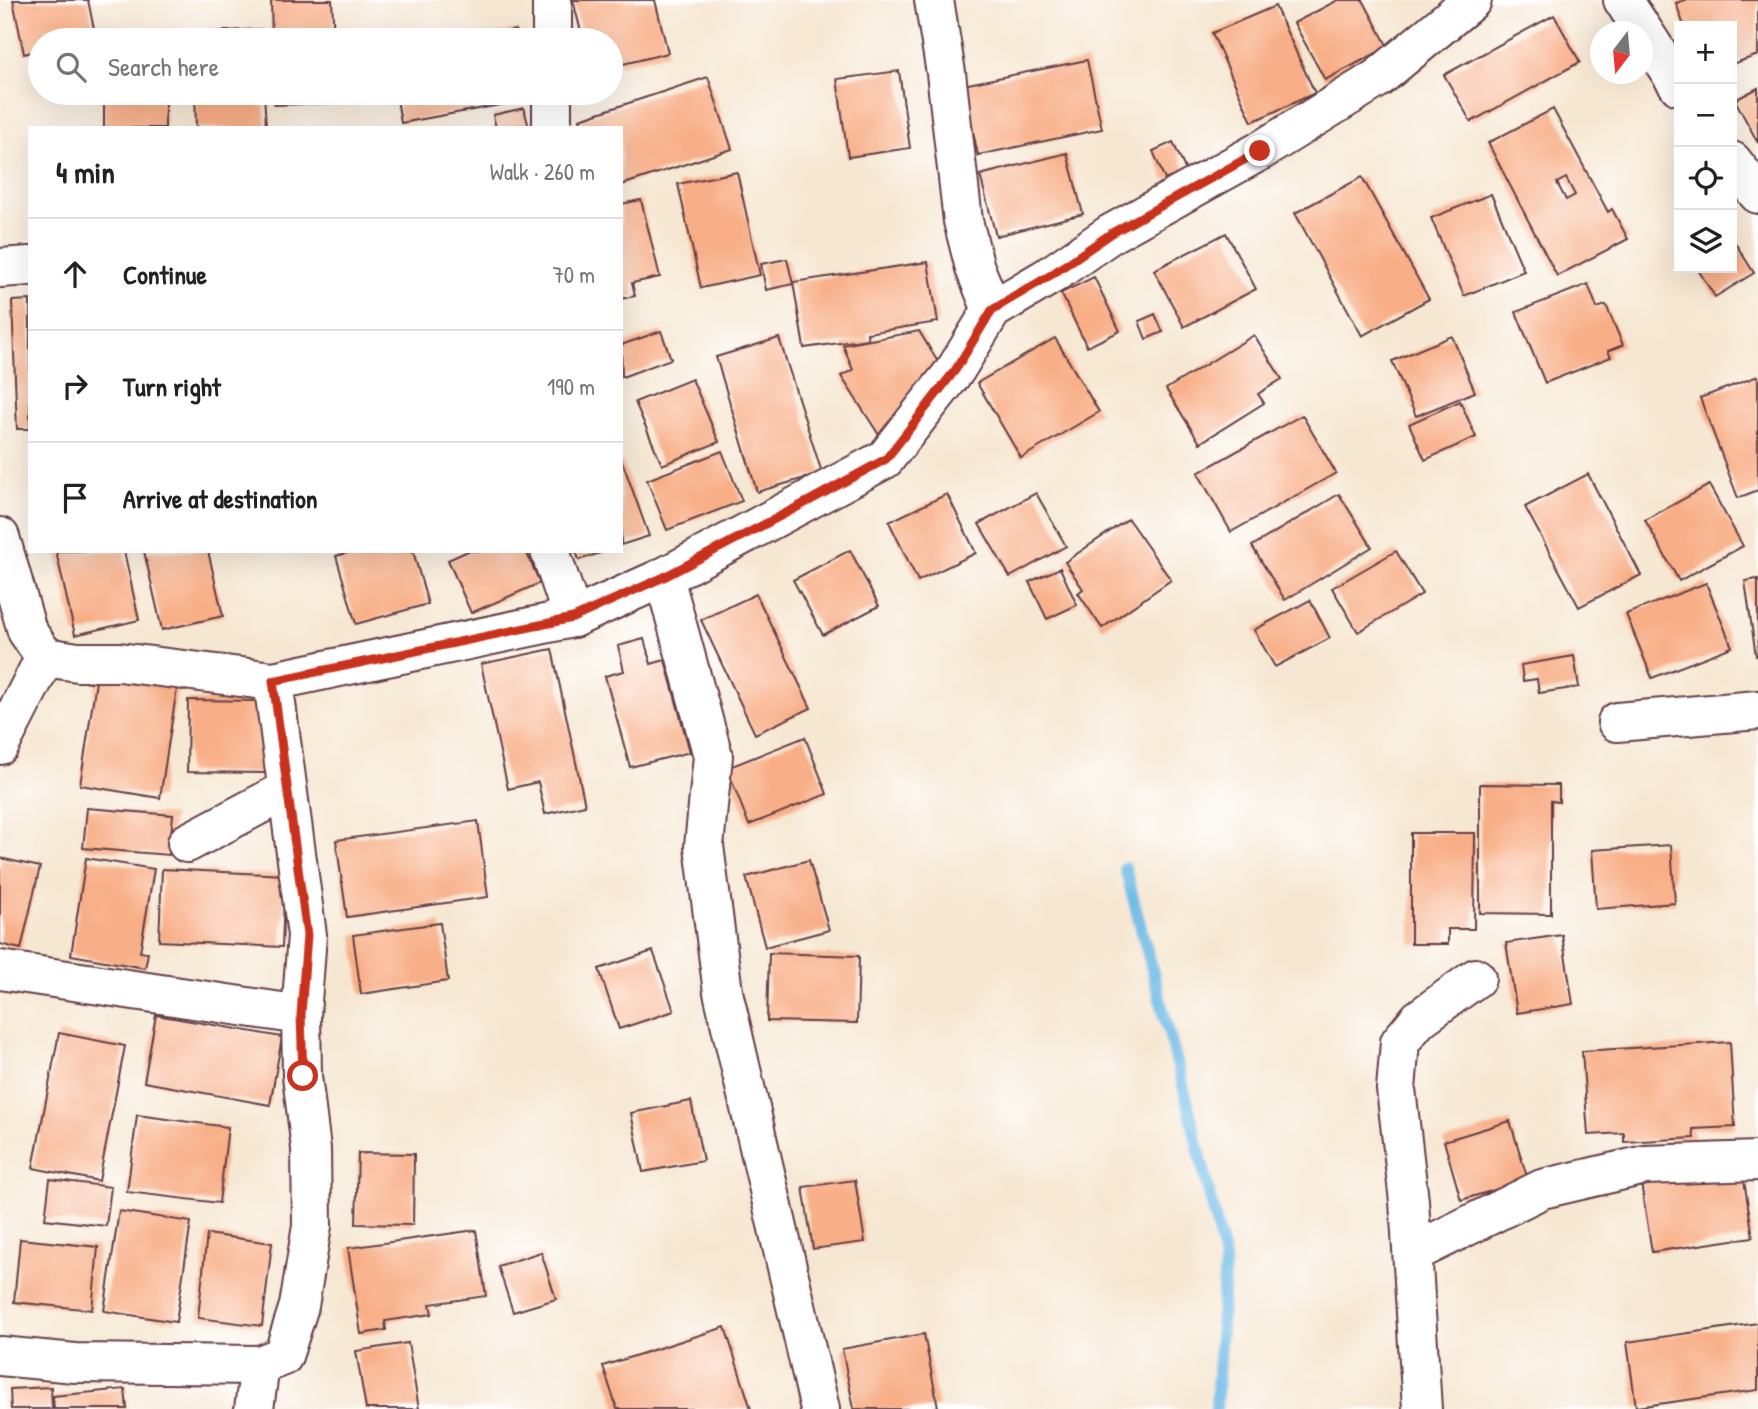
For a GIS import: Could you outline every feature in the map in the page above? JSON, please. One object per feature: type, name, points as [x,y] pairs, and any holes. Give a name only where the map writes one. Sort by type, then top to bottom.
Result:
[{"type":"street","points":[[552,0],[552,28]]},
{"type":"street","points":[[934,0],[946,73],[963,220],[975,268],[992,310]]},
{"type":"street","points":[[0,537],[27,631],[45,657],[78,662],[119,662],[273,681],[573,618],[664,577],[886,459],[956,369],[992,310],[1051,275],[1112,233],[1260,151],[1378,78],[1472,0]]},
{"type":"street","points":[[1623,0],[1678,84]]},
{"type":"street","points":[[552,105],[552,126]]},
{"type":"street","points":[[1737,167],[1758,194]]},
{"type":"street","points":[[0,268],[28,265]]},
{"type":"street","points":[[551,553],[573,618]]},
{"type":"street","points":[[664,577],[713,755],[704,846],[723,992],[820,1409]]},
{"type":"street","points":[[0,745],[45,657]]},
{"type":"street","points":[[0,1356],[75,1363],[260,1364],[283,1356],[299,1306],[312,1226],[311,1149],[303,1076],[301,1015],[307,935],[273,681]]},
{"type":"street","points":[[1617,722],[1758,710]]},
{"type":"street","points":[[187,843],[287,790]]},
{"type":"street","points":[[0,970],[301,1015]]},
{"type":"street","points":[[1422,1409],[1409,1201],[1396,1089],[1399,1042],[1419,1019],[1476,978]]},
{"type":"street","points":[[1413,1253],[1542,1189],[1645,1165],[1758,1161]]},
{"type":"street","points":[[254,1409],[260,1364]]},
{"type":"building","points":[[13,0],[88,0],[94,28],[28,28],[28,53],[24,54]]},
{"type":"building","points":[[271,0],[332,0],[333,28],[272,28]]},
{"type":"building","points":[[573,0],[655,0],[668,53],[623,64],[623,28],[580,28]]},
{"type":"building","points":[[1338,0],[1363,0],[1388,47],[1325,80],[1294,23]]},
{"type":"building","points":[[1685,0],[1758,0],[1758,55],[1737,62],[1737,21],[1682,21],[1676,3]]},
{"type":"building","points":[[1275,6],[1315,93],[1252,122],[1212,33]]},
{"type":"building","points":[[1554,15],[1580,62],[1471,122],[1444,75]]},
{"type":"building","points":[[1087,60],[1102,129],[978,155],[963,85]]},
{"type":"building","points":[[899,71],[910,148],[848,157],[837,79]]},
{"type":"building","points":[[708,77],[732,149],[623,184],[623,126],[582,126],[580,119]]},
{"type":"building","points":[[1758,88],[1758,143],[1737,104],[1737,99]]},
{"type":"building","points":[[104,105],[165,105],[165,126],[104,126]]},
{"type":"building","points":[[195,105],[265,105],[266,126],[196,126]]},
{"type":"building","points":[[398,105],[500,105],[401,123]]},
{"type":"building","points":[[524,108],[528,126],[496,126],[493,115]]},
{"type":"building","points":[[1553,109],[1608,212],[1612,209],[1628,239],[1557,276],[1488,143]],"holes":[[[1566,178],[1575,195],[1566,200],[1557,183]]]},
{"type":"building","points":[[1173,142],[1186,171],[1165,180],[1153,151]]},
{"type":"building","points":[[1067,153],[1083,214],[996,236],[980,175]]},
{"type":"building","points":[[737,172],[760,275],[701,288],[678,184]]},
{"type":"building","points":[[1362,177],[1429,299],[1362,336],[1295,213]]},
{"type":"building","points":[[1491,194],[1524,271],[1464,296],[1431,218]]},
{"type":"building","points":[[641,200],[660,277],[632,283],[635,296],[623,299],[623,204]]},
{"type":"building","points":[[1226,233],[1256,289],[1184,327],[1154,270]]},
{"type":"building","points":[[1737,246],[1754,273],[1715,297],[1700,273],[1737,273]]},
{"type":"building","points":[[787,259],[793,284],[766,290],[761,264]]},
{"type":"building","points":[[928,262],[938,322],[867,333],[868,339],[804,348],[793,282]]},
{"type":"building","points":[[1094,277],[1120,331],[1087,347],[1061,293]]},
{"type":"building","points":[[1588,284],[1597,308],[1606,305],[1623,345],[1608,351],[1611,357],[1545,383],[1516,312]]},
{"type":"building","points":[[28,300],[28,429],[17,429],[12,301]]},
{"type":"building","points":[[1155,314],[1163,332],[1146,339],[1139,321]]},
{"type":"building","points":[[661,331],[671,359],[623,377],[623,344]]},
{"type":"building","points":[[919,331],[938,362],[881,438],[841,376],[853,370],[843,345]]},
{"type":"building","points":[[1254,335],[1282,379],[1258,394],[1264,403],[1200,443],[1166,389]]},
{"type":"building","points":[[1452,336],[1475,392],[1416,416],[1392,361]]},
{"type":"building","points":[[779,338],[822,473],[757,492],[716,357]]},
{"type":"building","points":[[1055,338],[1099,412],[1021,458],[977,383]]},
{"type":"building","points":[[1758,376],[1758,490],[1738,498],[1700,398]]},
{"type":"building","points":[[692,379],[719,442],[662,465],[635,402]]},
{"type":"building","points":[[1460,401],[1476,437],[1425,460],[1409,424]]},
{"type":"building","points":[[1302,415],[1336,473],[1231,532],[1198,473]]},
{"type":"building","points":[[722,451],[742,501],[667,530],[647,480]]},
{"type":"building","points":[[623,464],[649,536],[623,544]]},
{"type":"building","points":[[1588,474],[1641,575],[1579,607],[1525,507]]},
{"type":"building","points":[[1709,485],[1743,546],[1679,581],[1645,520]]},
{"type":"building","points":[[1036,493],[1066,546],[1010,577],[979,524]]},
{"type":"building","points":[[947,494],[976,553],[918,581],[889,522]]},
{"type":"building","points":[[1339,494],[1372,547],[1285,600],[1252,546]]},
{"type":"building","points":[[1128,519],[1171,580],[1102,628],[1078,593],[1083,589],[1065,562]]},
{"type":"building","points":[[850,550],[879,606],[823,635],[793,580]]},
{"type":"building","points":[[1396,551],[1422,594],[1358,632],[1332,588]]},
{"type":"building","points":[[56,553],[124,553],[139,620],[75,635]]},
{"type":"building","points":[[144,553],[208,553],[223,616],[162,630]]},
{"type":"building","points":[[347,553],[414,553],[428,604],[356,624],[336,556]]},
{"type":"building","points":[[464,553],[527,553],[540,583],[471,613],[448,560]]},
{"type":"building","points":[[577,553],[600,553],[579,560]]},
{"type":"building","points":[[1060,568],[1077,605],[1047,619],[1029,582]]},
{"type":"building","points":[[1758,579],[1758,655],[1756,656],[1745,581]]},
{"type":"building","points":[[1706,583],[1732,647],[1652,678],[1626,614]]},
{"type":"building","points":[[756,594],[811,708],[755,734],[701,620]]},
{"type":"building","points":[[1310,600],[1330,638],[1275,667],[1254,630]]},
{"type":"building","points":[[644,639],[651,664],[665,660],[690,752],[630,767],[605,676],[624,671],[618,646]]},
{"type":"building","points":[[552,649],[585,805],[545,814],[538,782],[508,789],[481,664]]},
{"type":"building","points":[[1574,656],[1579,687],[1539,693],[1537,679],[1523,681],[1521,665]]},
{"type":"building","points":[[97,675],[177,688],[160,798],[80,785]]},
{"type":"building","points":[[188,700],[266,701],[265,773],[187,772]]},
{"type":"building","points":[[805,737],[827,794],[749,825],[727,768]]},
{"type":"building","points":[[1480,784],[1559,785],[1559,802],[1551,801],[1551,914],[1480,913]]},
{"type":"building","points":[[87,808],[173,815],[169,855],[83,848]]},
{"type":"building","points":[[478,821],[488,897],[347,917],[336,840]]},
{"type":"building","points":[[1411,833],[1475,833],[1474,929],[1448,929],[1448,944],[1411,944]]},
{"type":"building","points":[[1671,845],[1675,903],[1596,909],[1592,850]]},
{"type":"building","points":[[0,858],[40,867],[21,949],[0,944]]},
{"type":"building","points":[[86,858],[154,869],[140,952],[148,953],[145,968],[71,955]]},
{"type":"building","points":[[809,860],[829,930],[765,947],[746,877]]},
{"type":"building","points":[[162,869],[285,875],[282,947],[159,941]]},
{"type":"building","points":[[440,923],[448,981],[361,994],[353,935]]},
{"type":"building","points":[[1562,935],[1573,1004],[1517,1013],[1506,943]]},
{"type":"building","points":[[653,951],[674,1011],[619,1029],[599,969]]},
{"type":"building","points":[[769,953],[859,956],[857,1023],[767,1021]]},
{"type":"building","points":[[156,1015],[282,1037],[270,1105],[144,1082]]},
{"type":"building","points":[[59,1033],[125,1046],[99,1181],[33,1168]]},
{"type":"building","points":[[1730,1042],[1735,1127],[1693,1129],[1694,1138],[1624,1142],[1624,1133],[1588,1135],[1582,1051]]},
{"type":"building","points":[[691,1101],[703,1161],[643,1172],[631,1113]]},
{"type":"building","points":[[137,1115],[228,1127],[219,1203],[127,1192]]},
{"type":"building","points":[[1510,1121],[1528,1180],[1461,1200],[1444,1141]]},
{"type":"building","points":[[358,1153],[414,1154],[413,1225],[356,1224]]},
{"type":"building","points":[[1742,1168],[1753,1237],[1652,1252],[1641,1183]]},
{"type":"building","points":[[50,1179],[111,1187],[106,1226],[45,1219]]},
{"type":"building","points":[[855,1180],[865,1242],[813,1249],[803,1187]]},
{"type":"building","points":[[119,1211],[191,1222],[176,1322],[104,1311]]},
{"type":"building","points":[[476,1230],[486,1296],[430,1304],[432,1314],[385,1321],[386,1330],[361,1334],[348,1248]]},
{"type":"building","points":[[207,1234],[272,1243],[262,1326],[198,1318]]},
{"type":"building","points":[[20,1239],[98,1247],[92,1310],[14,1302]]},
{"type":"building","points":[[541,1252],[556,1299],[513,1312],[498,1266]]},
{"type":"building","points":[[1758,1323],[1758,1390],[1636,1407],[1627,1342]]},
{"type":"building","points":[[725,1327],[751,1409],[617,1409],[603,1366]]},
{"type":"building","points":[[924,1334],[938,1407],[854,1409],[842,1349]]},
{"type":"building","points":[[408,1343],[419,1409],[366,1409],[356,1351]]},
{"type":"building","points":[[51,1387],[52,1409],[11,1409],[10,1389]]},
{"type":"building","points":[[125,1389],[127,1409],[54,1409],[53,1396]]},
{"type":"waterway","points":[[1125,868],[1187,1100],[1225,1260],[1216,1409]]},
{"type":"route","points":[[303,1076],[301,1015],[307,935],[273,681],[573,618],[664,577],[807,502],[886,459],[956,369],[992,310],[1051,275],[1112,233],[1260,151]]}]
